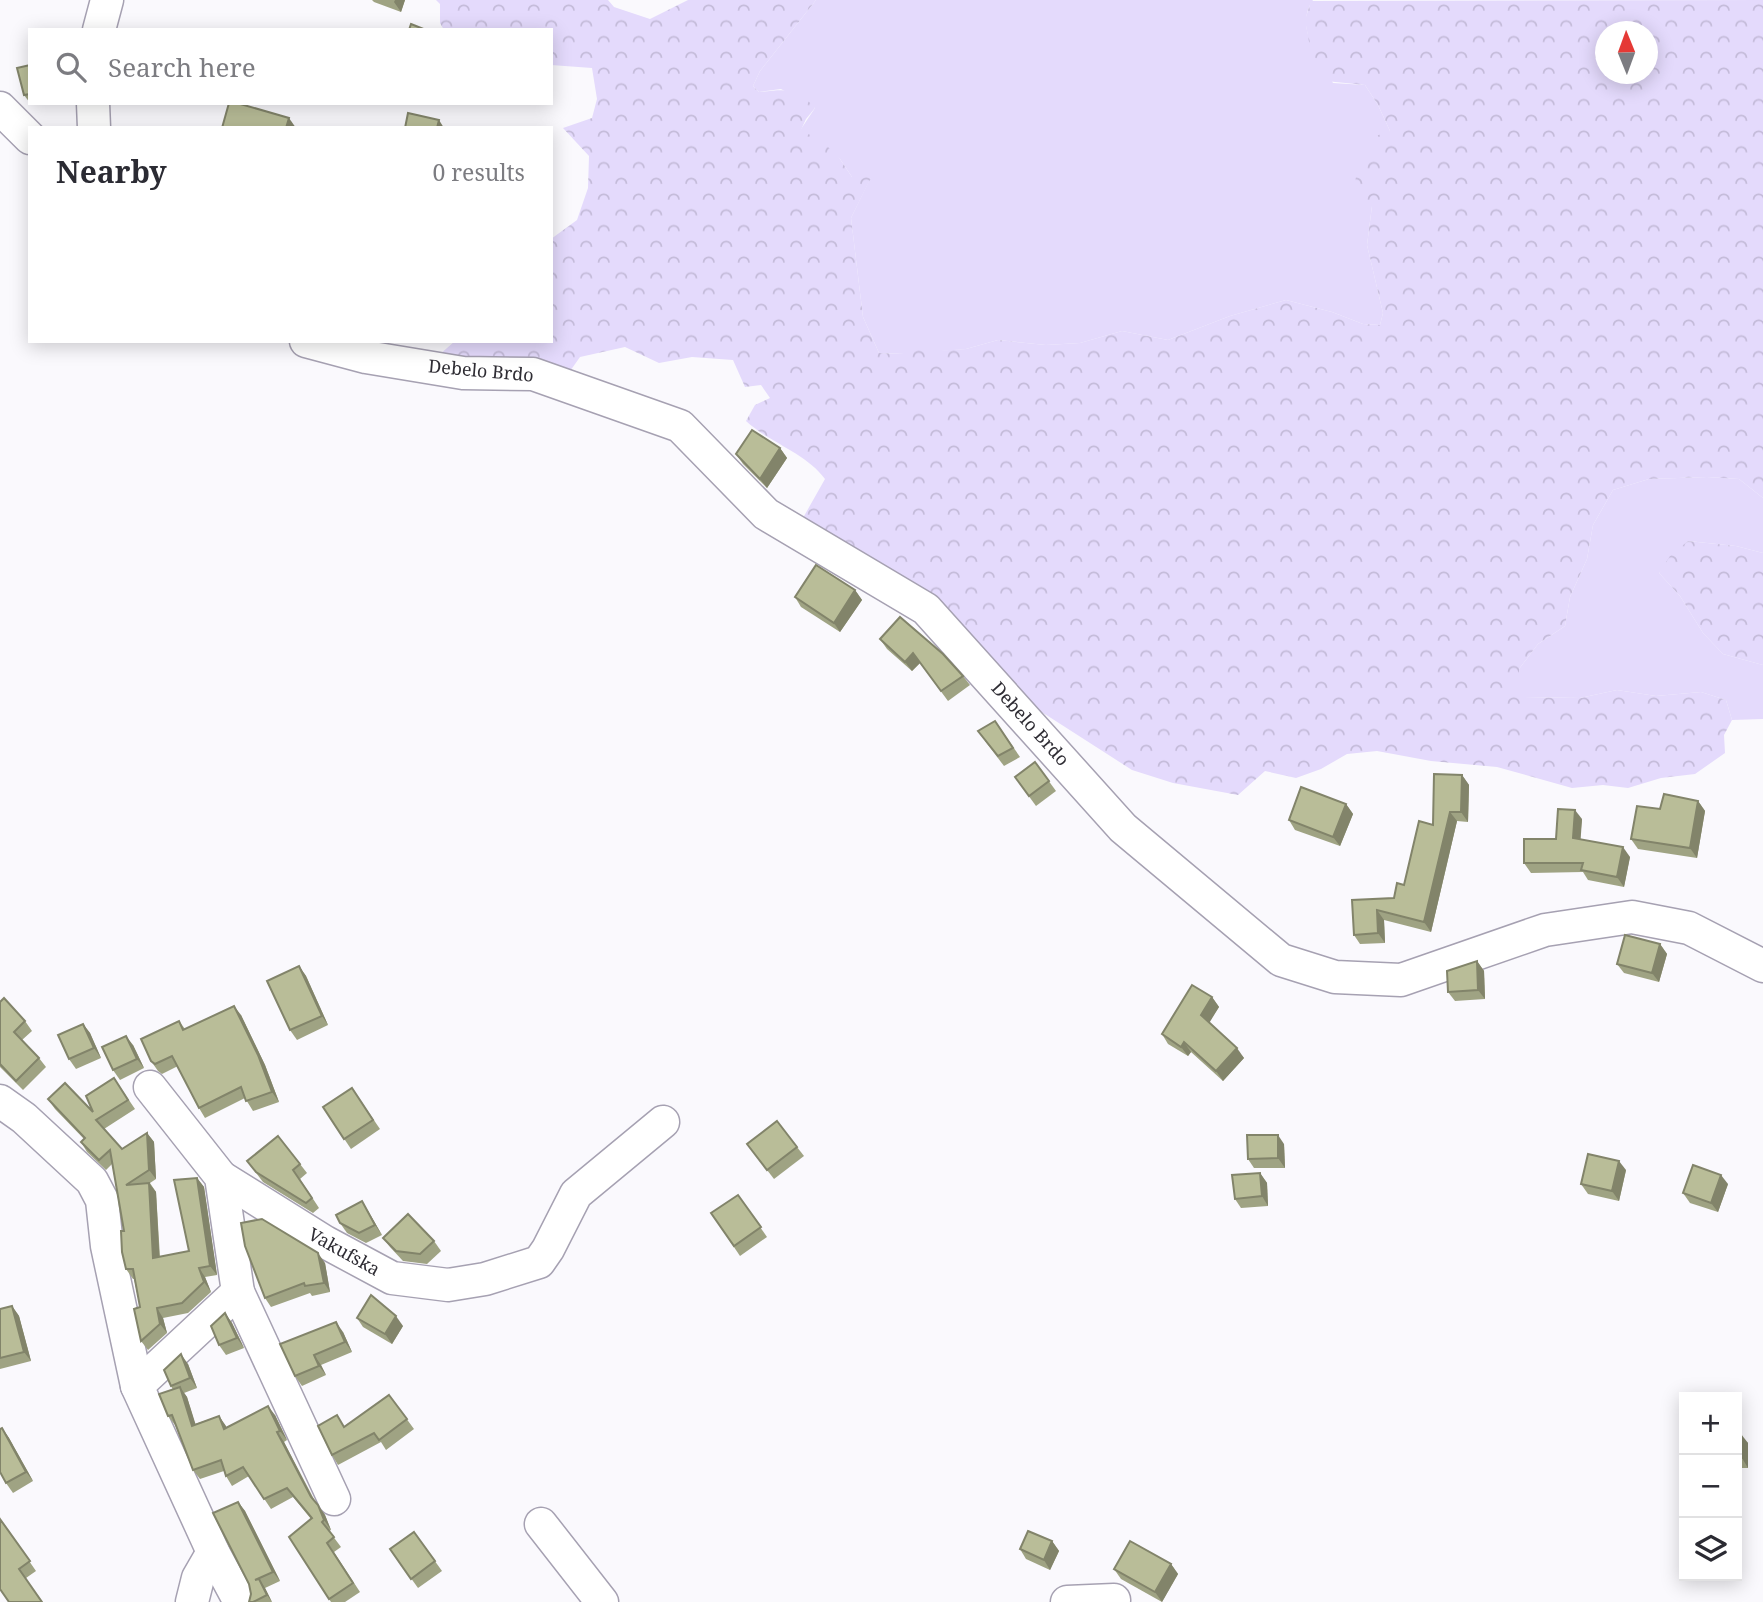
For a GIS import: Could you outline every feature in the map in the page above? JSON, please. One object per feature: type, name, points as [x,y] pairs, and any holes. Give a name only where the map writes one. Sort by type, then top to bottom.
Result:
[{"type":"street","points":[[100,28],[107,0]]},
{"type":"street","points":[[93,105],[94,126]]},
{"type":"street","points":[[0,108],[28,136]]},
{"type":"street","name":"Debelo Brdo","points":[[314,343],[366,357],[463,373],[533,374],[680,426],[766,514],[926,609],[1123,828],[1281,960],[1335,977],[1401,980],[1545,930],[1632,917],[1689,928],[1763,966]]},
{"type":"street","name":"Vakufska","points":[[150,1087],[221,1177],[325,1242],[392,1278],[448,1284],[485,1279],[539,1262],[576,1194],[663,1122]]},
{"type":"street","points":[[0,1101],[24,1118],[92,1181],[102,1200],[107,1245],[137,1386],[240,1602]]},
{"type":"street","name":"Vakufska","points":[[221,1177],[238,1292],[334,1499]]},
{"type":"street","points":[[137,1386],[238,1292]]},
{"type":"street","points":[[541,1524],[602,1602]]},
{"type":"street","points":[[192,1602],[198,1578],[214,1552]]},
{"type":"street","points":[[1067,1602],[1114,1600]]},
{"type":"green space","points":[[436,0],[608,0],[614,7],[650,19],[688,0],[816,0],[760,71],[753,86],[759,92],[784,90],[802,96],[815,108],[800,132],[818,137],[840,159],[852,177],[872,176],[851,218],[863,317],[879,353],[903,354],[918,337],[932,351],[966,349],[998,340],[1046,345],[1080,343],[1122,331],[1168,340],[1230,316],[1286,300],[1332,312],[1363,324],[1380,325],[1383,313],[1367,245],[1372,206],[1355,183],[1358,163],[1373,137],[1390,131],[1365,85],[1316,80],[1305,20],[1311,1],[1763,0],[1763,498],[1739,479],[1707,477],[1649,479],[1613,490],[1593,525],[1587,559],[1570,597],[1565,626],[1538,644],[1519,669],[1519,697],[1580,698],[1617,690],[1656,696],[1701,692],[1726,700],[1732,720],[1724,735],[1725,753],[1695,774],[1661,778],[1628,788],[1603,785],[1572,788],[1497,767],[1431,761],[1377,751],[1347,754],[1321,769],[1296,778],[1265,771],[1238,795],[1173,783],[1132,770],[1001,686],[799,525],[825,479],[808,462],[746,421],[755,405],[770,398],[761,385],[745,387],[733,360],[692,357],[659,363],[625,347],[580,357],[561,384],[439,355],[453,343],[553,343],[553,238],[577,220],[588,188],[589,156],[563,128],[592,118],[597,99],[592,68],[553,65],[553,28],[443,28],[440,23],[440,4]]},
{"type":"green space","points":[[816,0],[1313,0],[1308,10],[1307,32],[1321,64],[1333,83],[1365,85],[1390,131],[1372,206],[1367,245],[1383,313],[1380,325],[1363,324],[1332,312],[1286,300],[1230,316],[1168,340],[1122,331],[1080,343],[1046,345],[998,340],[966,349],[904,354],[879,353],[863,317],[851,218],[871,177],[852,177],[840,159],[799,132],[815,108],[781,89],[759,92],[753,86],[760,71]]},
{"type":"green space","points":[[1649,479],[1739,479],[1763,498],[1763,553],[1736,546],[1688,541],[1659,573],[1680,596],[1703,633],[1723,654],[1763,665],[1763,719],[1732,720],[1726,700],[1701,692],[1656,696],[1617,690],[1580,698],[1518,697],[1519,669],[1538,644],[1565,626],[1570,597],[1587,559],[1593,525],[1613,490]]},
{"type":"green space","points":[[1688,541],[1736,546],[1763,553],[1763,665],[1723,654],[1703,633],[1680,596],[1659,573],[1670,556]]},
{"type":"building","points":[[28,65],[28,94],[24,95],[17,68]]},
{"type":"building","points":[[228,105],[244,105],[289,118],[287,126],[223,126]]},
{"type":"building","points":[[408,113],[439,120],[438,126],[405,126]]},
{"type":"building","points":[[752,430],[780,448],[760,479],[736,454]]},
{"type":"building","points":[[816,565],[855,590],[834,623],[795,597]]},
{"type":"building","points":[[900,617],[943,654],[963,676],[941,691],[913,653],[905,662],[880,639]]},
{"type":"building","points":[[995,721],[1013,748],[998,756],[978,731]]},
{"type":"building","points":[[1035,762],[1049,781],[1029,796],[1015,777]]},
{"type":"building","points":[[1434,774],[1462,775],[1461,812],[1450,812],[1424,922],[1377,910],[1378,933],[1354,935],[1352,900],[1394,898],[1397,883],[1404,885],[1419,821],[1433,825]]},
{"type":"building","points":[[1301,787],[1346,804],[1333,837],[1289,820]]},
{"type":"building","points":[[1664,794],[1698,801],[1690,848],[1631,839],[1637,806],[1660,809]]},
{"type":"building","points":[[1558,809],[1575,810],[1573,838],[1623,847],[1617,877],[1581,870],[1583,863],[1524,863],[1524,839],[1556,839]]},
{"type":"building","points":[[1625,935],[1660,944],[1652,973],[1617,964]]},
{"type":"building","points":[[1477,961],[1478,990],[1448,992],[1447,971]]},
{"type":"building","points":[[299,966],[322,1016],[290,1030],[267,981]]},
{"type":"building","points":[[1192,985],[1212,997],[1201,1015],[1237,1048],[1216,1071],[1184,1042],[1181,1047],[1162,1034]]},
{"type":"building","points":[[4,998],[25,1021],[14,1032],[39,1058],[16,1081],[0,1064],[0,1002]]},
{"type":"building","points":[[234,1006],[258,1055],[272,1092],[246,1101],[241,1087],[199,1108],[172,1056],[155,1064],[141,1039],[179,1021],[183,1030]]},
{"type":"building","points":[[83,1024],[94,1048],[69,1059],[58,1035]]},
{"type":"building","points":[[126,1036],[137,1059],[113,1070],[102,1047]]},
{"type":"building","points":[[114,1078],[128,1100],[96,1120],[122,1149],[147,1133],[149,1170],[126,1185],[149,1183],[153,1258],[189,1251],[174,1180],[197,1178],[210,1266],[199,1268],[204,1282],[182,1303],[157,1308],[160,1324],[141,1341],[134,1309],[140,1307],[133,1269],[126,1269],[122,1252],[121,1231],[124,1231],[110,1150],[99,1160],[81,1142],[85,1138],[48,1099],[65,1083],[93,1112],[86,1096]]},
{"type":"building","points":[[352,1088],[373,1120],[344,1139],[323,1107]]},
{"type":"building","points":[[777,1121],[797,1147],[767,1170],[747,1144]]},
{"type":"building","points":[[1247,1135],[1278,1135],[1278,1158],[1248,1159]]},
{"type":"building","points":[[278,1136],[300,1164],[293,1170],[312,1198],[306,1203],[256,1172],[247,1161]]},
{"type":"building","points":[[1588,1154],[1619,1161],[1612,1191],[1581,1184]]},
{"type":"building","points":[[1693,1165],[1721,1175],[1711,1203],[1683,1193]]},
{"type":"building","points":[[1260,1173],[1262,1196],[1235,1199],[1232,1175]]},
{"type":"building","points":[[738,1195],[761,1227],[734,1246],[711,1213]]},
{"type":"building","points":[[362,1201],[375,1225],[359,1233],[340,1223],[336,1215]]},
{"type":"building","points":[[408,1214],[434,1241],[420,1254],[396,1251],[383,1238]]},
{"type":"building","points":[[262,1219],[318,1253],[324,1283],[305,1286],[304,1283],[265,1298],[245,1246],[241,1223]]},
{"type":"building","points":[[371,1295],[396,1316],[385,1334],[357,1318]]},
{"type":"building","points":[[12,1306],[24,1352],[0,1358],[0,1309]]},
{"type":"building","points":[[225,1313],[237,1338],[219,1345],[211,1326]]},
{"type":"building","points":[[336,1322],[345,1342],[314,1355],[319,1366],[295,1376],[280,1344]]},
{"type":"building","points":[[181,1354],[190,1378],[171,1386],[164,1370]]},
{"type":"building","points":[[180,1387],[192,1426],[219,1416],[224,1429],[268,1406],[280,1431],[277,1432],[311,1497],[318,1505],[324,1520],[322,1522],[334,1537],[327,1543],[353,1583],[329,1599],[289,1537],[312,1518],[287,1488],[264,1499],[243,1467],[226,1476],[221,1460],[193,1470],[172,1415],[168,1416],[159,1394]]},
{"type":"building","points":[[389,1395],[407,1419],[379,1440],[374,1433],[332,1455],[318,1426],[337,1415],[344,1427]]},
{"type":"building","points":[[2,1428],[26,1472],[6,1483],[0,1472]]},
{"type":"building","points":[[238,1502],[273,1572],[255,1580],[259,1579],[267,1595],[253,1602],[249,1602],[249,1584],[213,1513]]},
{"type":"building","points":[[0,1519],[30,1561],[19,1569],[42,1602],[9,1602],[0,1589]]},
{"type":"building","points":[[1028,1531],[1052,1541],[1044,1560],[1020,1549]]},
{"type":"building","points":[[414,1532],[435,1561],[411,1579],[390,1549]]},
{"type":"building","points":[[1130,1541],[1171,1564],[1155,1592],[1114,1569]]}]
